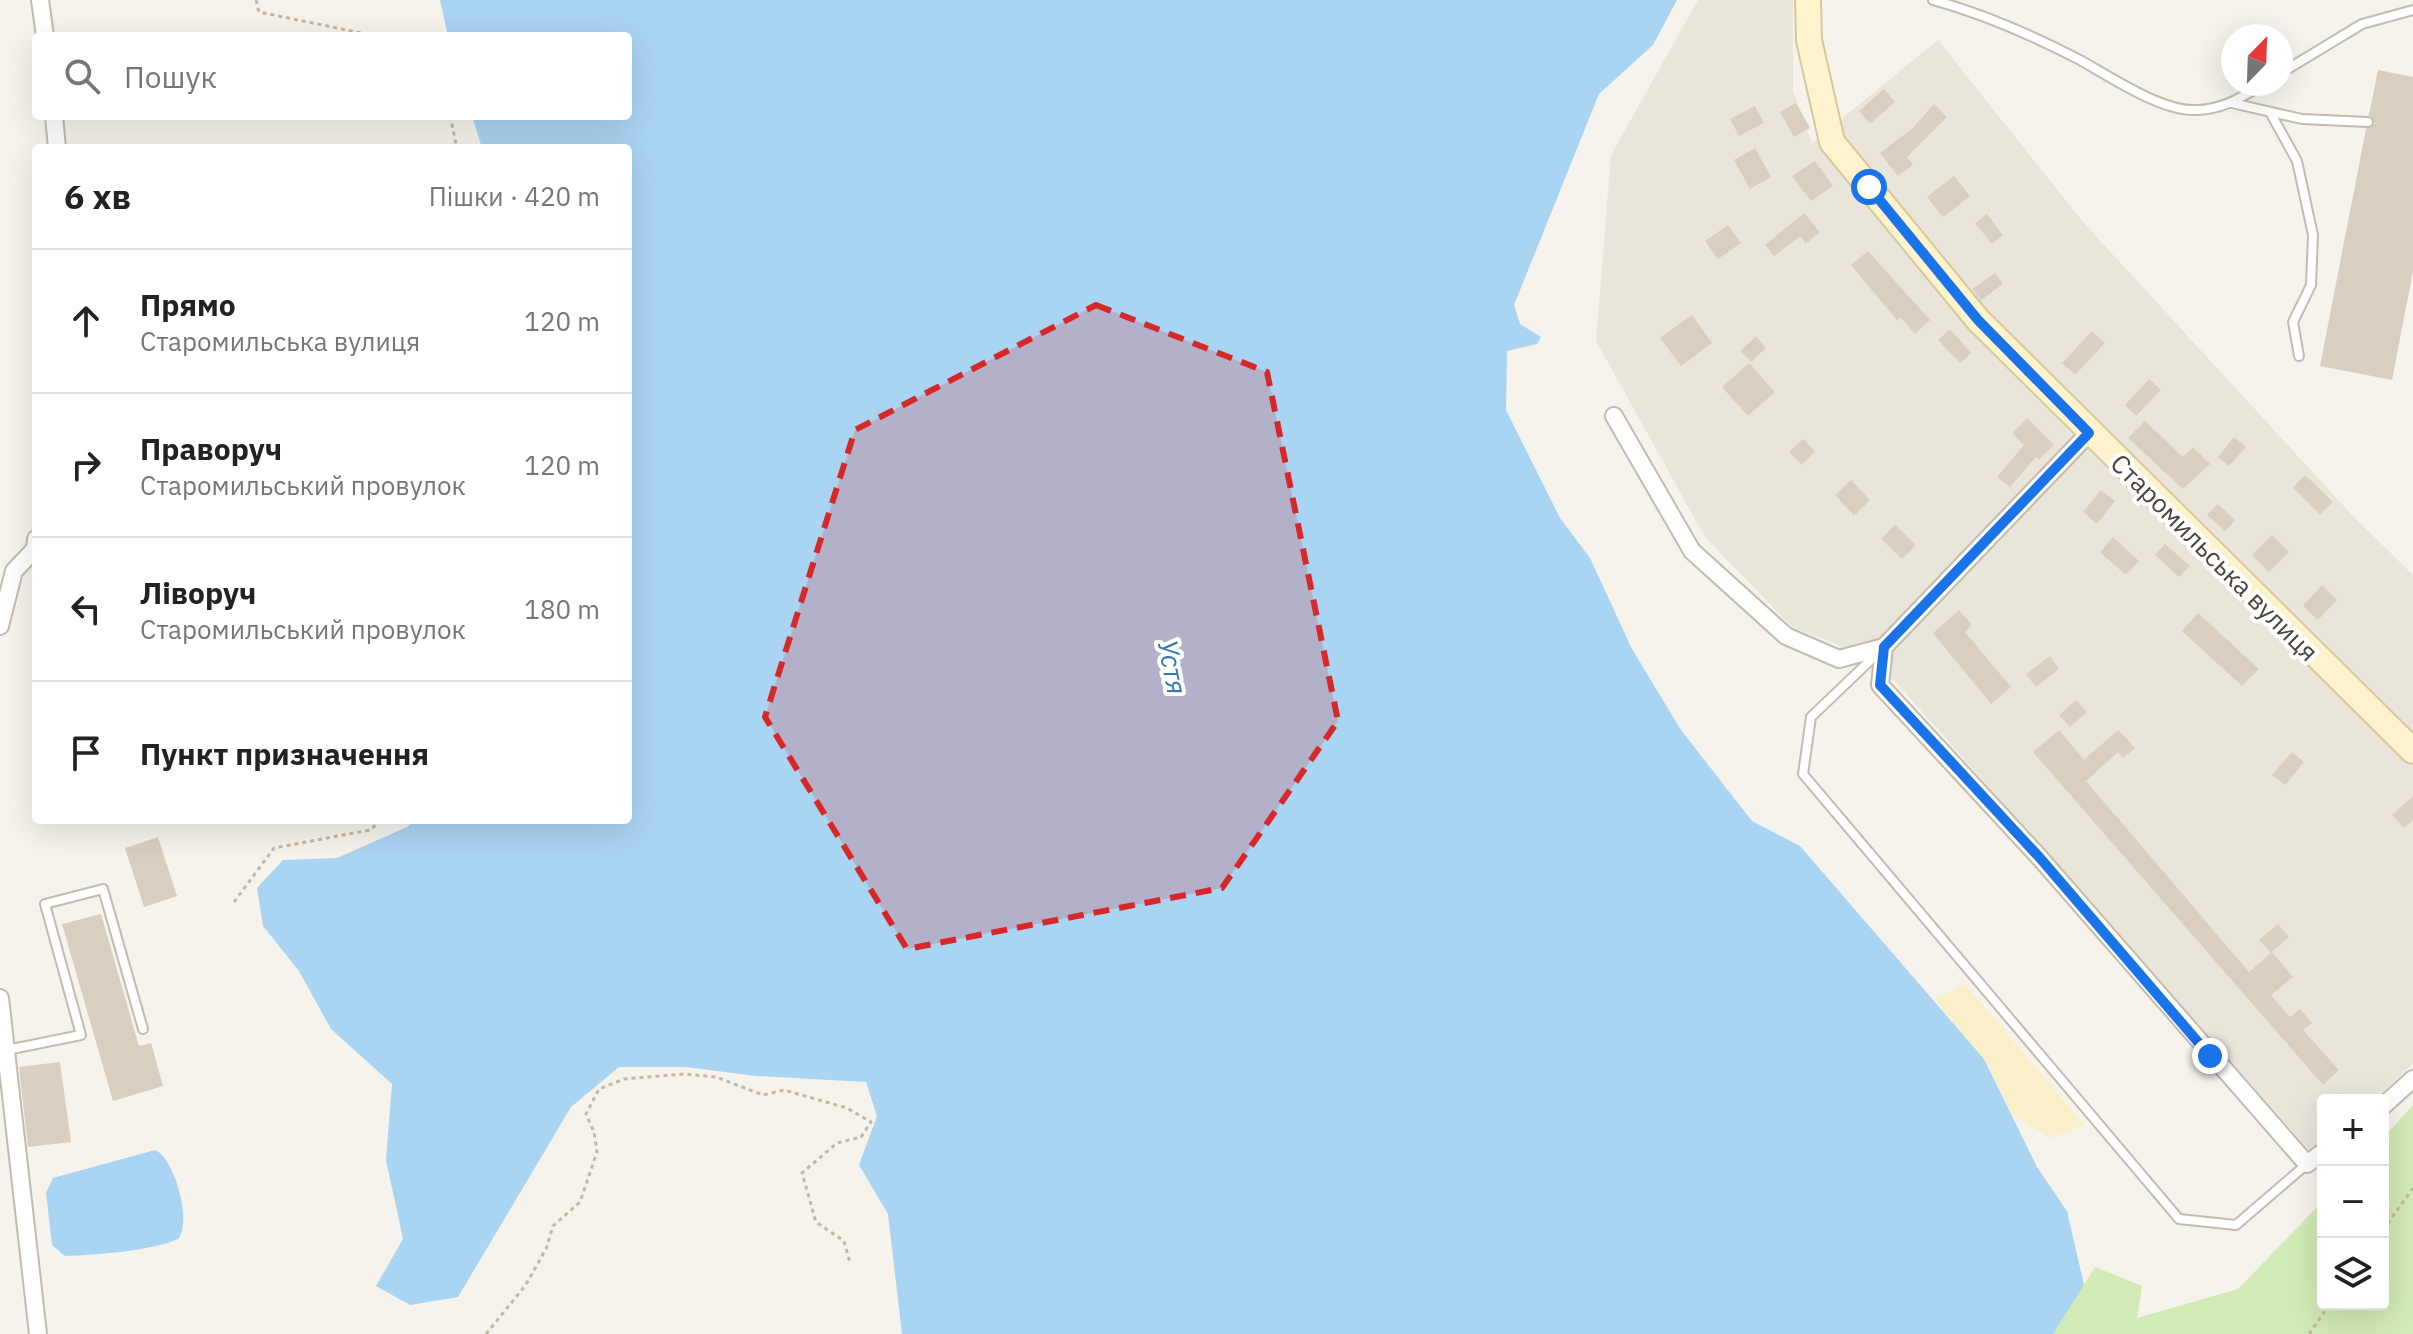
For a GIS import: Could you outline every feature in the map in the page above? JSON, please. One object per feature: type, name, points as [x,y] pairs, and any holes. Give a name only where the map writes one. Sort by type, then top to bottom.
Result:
[{"type":"street","points":[[40,0],[44,32]]},
{"type":"street","name":"Старомильська вулиця","points":[[1808,0],[1809,40],[1832,142],[1978,320],[2413,751]]},
{"type":"street","points":[[54,120],[57,144]]},
{"type":"street","points":[[1614,416],[1692,551],[1786,636],[1839,659],[1884,647],[2089,433]]},
{"type":"street","points":[[0,626],[14,571],[32,546]]},
{"type":"street","points":[[1884,647],[1880,685],[2040,858],[2307,1164],[2317,1156]]},
{"type":"street","points":[[0,998],[38,1334]]},
{"type":"street","points":[[2389,1101],[2413,1079]]},
{"type":"lane","points":[[1933,0],[1965,9],[2078,60],[2134,92],[2194,111],[2232,103],[2244,96]]},
{"type":"lane","points":[[2293,66],[2362,24],[2413,10]]},
{"type":"lane","points":[[2232,103],[2302,119],[2368,122]]},
{"type":"lane","points":[[2270,112],[2297,161],[2313,235],[2311,285],[2293,322],[2299,356]]},
{"type":"lane","points":[[1884,647],[1811,717],[1803,774],[2179,1219],[2236,1225],[2307,1164]]},
{"type":"lane","points":[[6,1050],[81,1035],[45,904],[103,889],[143,1029]]},
{"type":"path","points":[[256,0],[259,12],[356,32]]},
{"type":"path","points":[[451,120],[456,144]]},
{"type":"path","points":[[234,902],[274,848],[370,830],[377,824]]},
{"type":"path","points":[[486,1334],[525,1286],[546,1249],[553,1226],[580,1202],[597,1152],[594,1132],[586,1114],[599,1089],[624,1079],[684,1074],[716,1077],[763,1095],[784,1090],[847,1108],[871,1122],[861,1137],[837,1143],[802,1173],[816,1222],[844,1241],[850,1263]]},
{"type":"path","points":[[2389,1222],[2413,1188]]},
{"type":"path","points":[[2309,1334],[2326,1310]]},
{"type":"highlighted area","points":[[1096,305],[1267,372],[1338,721],[1222,888],[907,949],[765,717],[855,430]]},
{"type":"shaded area","points":[[1698,0],[1793,0],[1793,91],[1812,143],[1938,40],[2083,222],[2352,515],[2413,575],[2413,1064],[2380,1094],[2317,1094],[2317,1146],[2311,1152],[1895,681],[1834,643],[1792,627],[1705,537],[1596,341],[1611,155]]},
{"type":"green space","points":[[2413,1105],[2413,1334],[2053,1334],[2095,1267],[2142,1286],[2137,1318],[2238,1289],[2317,1207],[2317,1310],[2389,1310],[2389,1131]]},
{"type":"sand","points":[[1965,984],[2084,1125],[2050,1138],[2012,1115],[1984,1059],[1934,999]]},
{"type":"water","name":"Устя","points":[[440,0],[1677,0],[1653,45],[1599,94],[1514,305],[1520,324],[1541,337],[1537,344],[1507,351],[1506,410],[1560,518],[1590,558],[1632,649],[1681,730],[1752,821],[1800,846],[1984,1059],[2037,1167],[2067,1211],[2084,1285],[2053,1334],[902,1334],[888,1214],[859,1165],[877,1116],[866,1082],[756,1076],[686,1067],[619,1067],[571,1107],[458,1297],[410,1305],[376,1286],[403,1239],[386,1160],[392,1084],[331,1029],[299,971],[263,926],[257,888],[283,860],[337,858],[410,824],[632,824],[632,144],[481,144],[473,120],[632,120],[632,32],[447,32]]},
{"type":"water","points":[[155,1150],[169,1165],[179,1192],[183,1219],[178,1239],[138,1249],[65,1256],[52,1245],[46,1193],[53,1178]]},
{"type":"building","points":[[2378,70],[2413,77],[2413,271],[2392,380],[2320,366],[2366,129],[2375,123],[2369,115]]},
{"type":"building","points":[[1884,89],[1895,102],[1870,124],[1859,111]]},
{"type":"building","points":[[1796,103],[1810,128],[1794,137],[1780,112]]},
{"type":"building","points":[[1934,104],[1947,117],[1907,157],[1913,165],[1898,176],[1880,153],[1913,128]]},
{"type":"building","points":[[1755,106],[1764,123],[1739,136],[1730,119]]},
{"type":"building","points":[[1755,148],[1771,177],[1750,189],[1734,160]]},
{"type":"building","points":[[1815,161],[1833,186],[1811,201],[1792,176]]},
{"type":"building","points":[[1954,176],[1970,196],[1943,217],[1927,197]]},
{"type":"building","points":[[1804,213],[1820,232],[1806,244],[1800,236],[1774,256],[1765,245]]},
{"type":"building","points":[[1987,214],[2003,235],[1992,244],[1975,223]]},
{"type":"building","points":[[1728,225],[1741,243],[1718,259],[1705,241]]},
{"type":"building","points":[[1868,251],[1930,320],[1915,334],[1900,317],[1897,320],[1851,265]]},
{"type":"building","points":[[1995,273],[2003,284],[1981,300],[1972,289]]},
{"type":"building","points":[[1692,315],[1712,343],[1681,366],[1660,338]]},
{"type":"building","points":[[1950,329],[1971,353],[1960,363],[1938,340]]},
{"type":"building","points":[[2092,331],[2105,343],[2075,375],[2062,363]]},
{"type":"building","points":[[1756,336],[1766,348],[1751,362],[1740,351]]},
{"type":"building","points":[[1749,363],[1775,392],[1748,416],[1722,387]]},
{"type":"building","points":[[2149,379],[2161,390],[2136,416],[2125,405]]},
{"type":"building","points":[[2027,418],[2054,445],[2039,460],[2036,457],[2010,487],[1997,477],[2024,445],[2012,433]]},
{"type":"building","points":[[2145,421],[2183,457],[2193,447],[2210,464],[2183,489],[2128,438]]},
{"type":"building","points":[[2234,437],[2246,447],[2229,466],[2218,457]]},
{"type":"building","points":[[1803,439],[1815,451],[1802,465],[1789,452]]},
{"type":"building","points":[[2305,475],[2333,502],[2320,515],[2293,488]]},
{"type":"building","points":[[1851,480],[1870,500],[1854,516],[1835,495]]},
{"type":"building","points":[[2101,490],[2115,501],[2097,524],[2083,512]]},
{"type":"building","points":[[2218,504],[2235,520],[2225,531],[2207,515]]},
{"type":"building","points":[[1895,524],[1916,545],[1902,559],[1881,539]]},
{"type":"building","points":[[2272,535],[2289,552],[2269,572],[2252,555]]},
{"type":"building","points":[[2113,537],[2139,561],[2126,575],[2100,552]]},
{"type":"building","points":[[2165,544],[2190,566],[2179,577],[2155,555]]},
{"type":"building","points":[[2322,585],[2337,600],[2318,620],[2303,606]]},
{"type":"building","points":[[1959,610],[1972,625],[1965,632],[2011,687],[1991,704],[1933,633]]},
{"type":"building","points":[[2198,613],[2259,669],[2242,686],[2182,631]]},
{"type":"building","points":[[2050,656],[2059,669],[2036,687],[2026,674]]},
{"type":"building","points":[[2076,700],[2087,712],[2070,727],[2059,715]]},
{"type":"building","points":[[2059,730],[2084,760],[2118,730],[2135,748],[2123,758],[2118,752],[2086,781],[2249,972],[2271,953],[2259,940],[2278,924],[2289,937],[2272,952],[2293,977],[2271,995],[2290,1017],[2300,1009],[2312,1023],[2303,1030],[2339,1070],[2323,1085],[2033,752]]},
{"type":"building","points":[[2292,752],[2304,762],[2285,785],[2272,775]]},
{"type":"building","points":[[2413,796],[2413,820],[2404,828],[2392,815]]},
{"type":"building","points":[[158,837],[177,896],[144,907],[125,848]]},
{"type":"building","points":[[101,914],[139,1046],[151,1043],[163,1086],[113,1101],[62,924]]},
{"type":"building","points":[[60,1062],[71,1142],[28,1147],[19,1067]]},
{"type":"route","points":[[1869,187],[1978,320],[2089,433],[1884,647],[1880,685],[2040,858],[2210,1056]]}]
